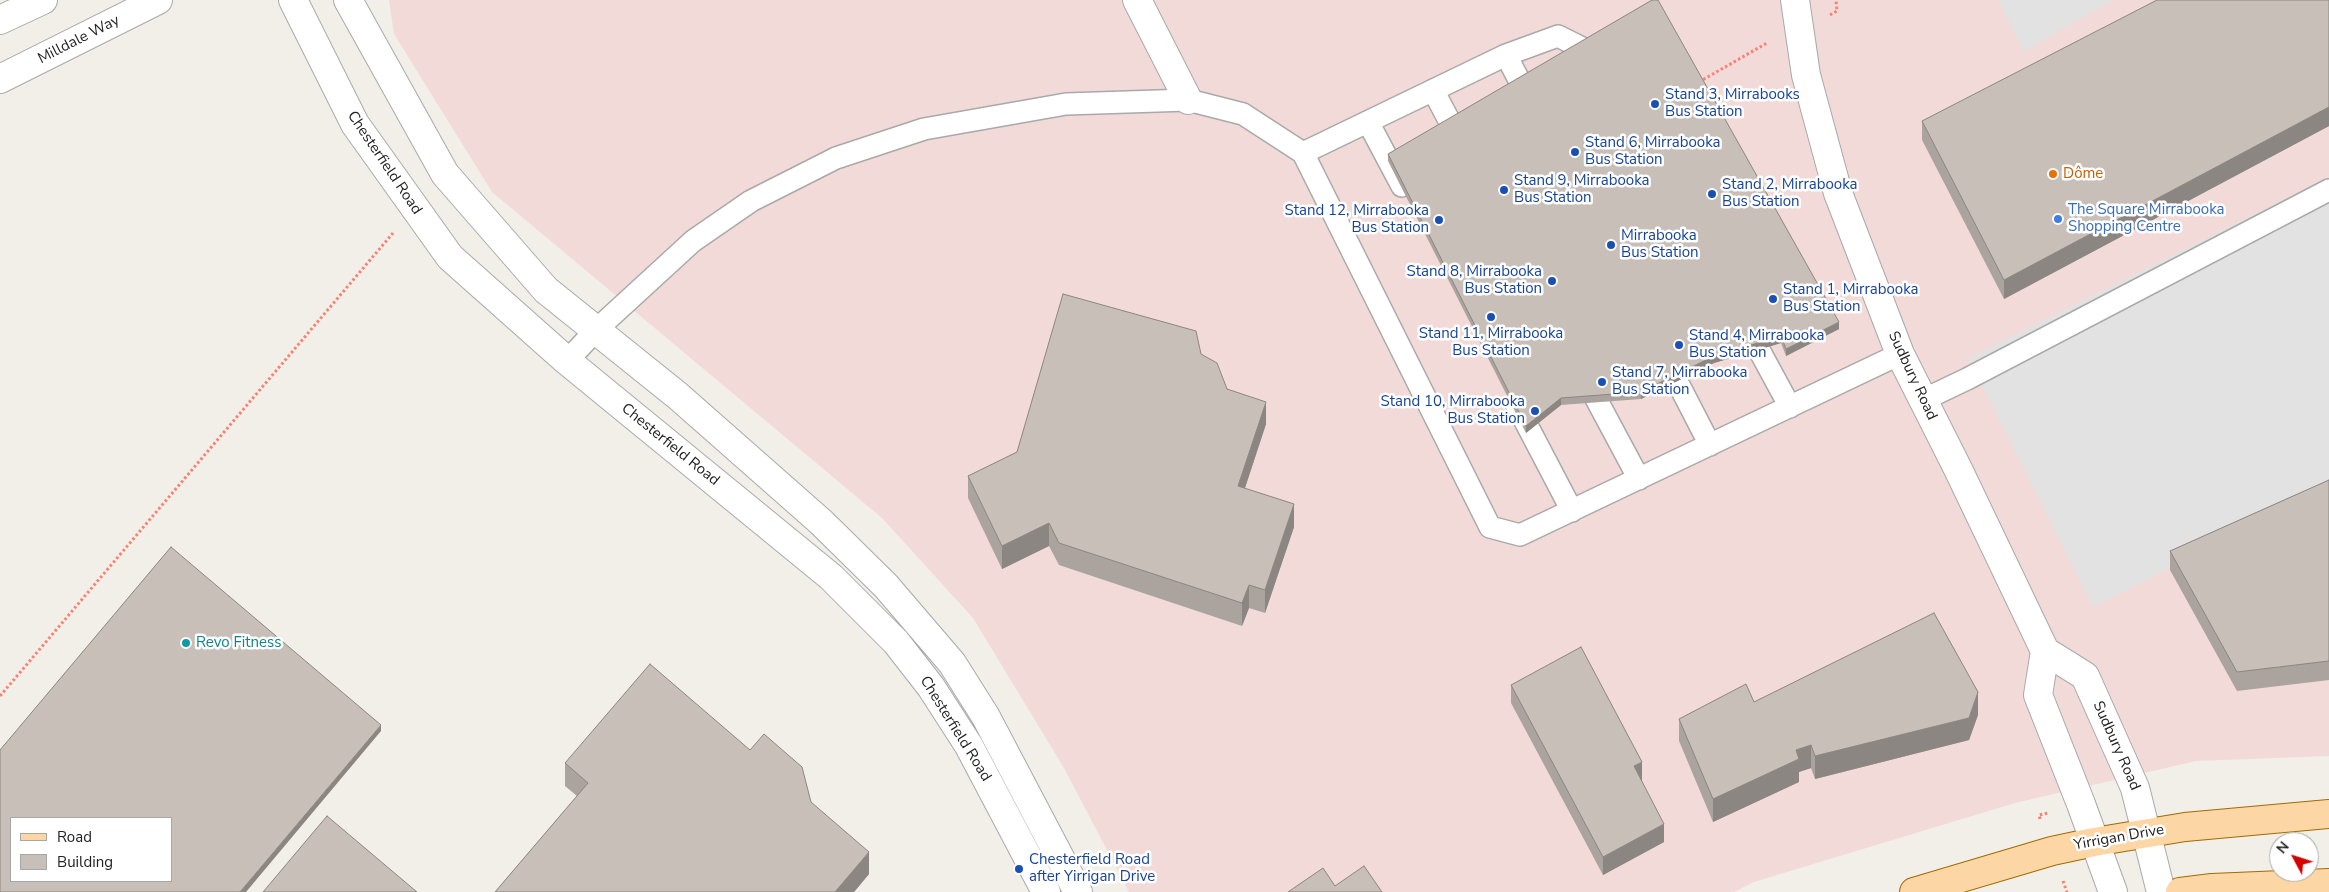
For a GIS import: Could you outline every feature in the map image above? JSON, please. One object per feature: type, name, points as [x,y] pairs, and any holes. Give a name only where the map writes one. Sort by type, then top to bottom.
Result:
[{"type":"main road","name":"Yirrigan Drive","points":[[1914,892],[2052,851],[2094,842],[2185,827],[2329,814]]},
{"type":"main road","points":[[2180,892],[2212,888],[2329,883]]},
{"type":"street","points":[[0,20],[43,0]]},
{"type":"street","name":"Milldale Way","points":[[0,79],[158,0]]},
{"type":"street","name":"Chesterfield Road","points":[[293,0],[355,124],[450,257],[567,361],[831,577],[896,642],[931,687],[969,746],[1046,892]]},
{"type":"street","name":"Chesterfield Road","points":[[348,0],[445,174],[546,290],[678,396],[821,522],[886,586],[952,663],[986,717],[1078,892]]},
{"type":"street","points":[[1136,0],[1188,100]]},
{"type":"street","name":"Sudbury Road","points":[[1795,0],[1806,75],[1838,193],[1900,354],[2045,651],[2085,676],[2132,777],[2148,833],[2161,892]]},
{"type":"street","points":[[2045,651],[2038,695],[2112,892]]},
{"type":"lane","points":[[1303,153],[1506,54],[1558,36],[1600,56],[1610,75]]},
{"type":"lane","points":[[1506,54],[1542,122]]},
{"type":"lane","points":[[1433,90],[1470,160]]},
{"type":"lane","points":[[567,361],[596,330],[693,241],[751,202],[836,158],[924,129],[1066,104],[1188,100],[1244,114],[1303,153],[1490,527],[1520,535],[1900,354]]},
{"type":"lane","points":[[1368,122],[1410,203]]},
{"type":"lane","points":[[1923,400],[1967,379],[2329,190]]},
{"type":"lane","points":[[1738,311],[1790,407]]},
{"type":"lane","points":[[1655,340],[1710,445]]},
{"type":"lane","points":[[1575,358],[1638,479]]},
{"type":"lane","points":[[1507,388],[1572,511]]},
{"type":"path","points":[[1695,85],[1754,49],[1837,12],[1836,0]]},
{"type":"path","points":[[0,696],[393,233]]},
{"type":"shaded area","points":[[389,0],[2329,0],[2329,756],[2196,761],[2015,803],[1754,882],[1734,892],[1129,892],[1064,768],[973,618],[882,518],[492,192],[394,34]]},
{"type":"shaded area","points":[[1998,0],[2113,0],[2024,51]]},
{"type":"shaded area","points":[[2329,177],[2329,487],[2093,607],[1968,358]]},
{"type":"building","name":"Mirrabooka Bus Station","points":[[1652,0],[1658,0],[1839,322],[1786,349],[1781,336],[1714,356],[1641,392],[1561,398],[1526,426],[1388,154]]},
{"type":"building","name":"The Square Mirrabooka Shopping Centre","points":[[2157,0],[2329,0],[2329,107],[2004,280],[1922,121]]},
{"type":"building","points":[[1063,294],[1196,331],[1201,354],[1217,363],[1227,389],[1266,402],[1238,486],[1294,504],[1265,590],[1249,585],[1242,603],[1059,543],[1049,523],[1002,546],[968,476],[1017,452]]},
{"type":"building","points":[[2329,480],[2329,661],[2237,672],[2170,551]]},
{"type":"building","name":"Revo Fitness","points":[[171,547],[381,725],[240,892],[0,892],[0,750]]},
{"type":"building","points":[[1934,613],[1978,692],[1969,718],[1815,756],[1811,745],[1796,750],[1799,759],[1713,799],[1679,719],[1746,684],[1754,702]]},
{"type":"building","points":[[1581,647],[1642,762],[1634,766],[1664,824],[1603,857],[1511,685]]},
{"type":"building","points":[[650,664],[750,750],[764,734],[802,767],[811,802],[869,852],[835,892],[495,892],[588,783],[565,763]]},
{"type":"building","points":[[327,816],[417,892],[263,892]]},
{"type":"building","points":[[1364,866],[1382,892],[1288,892],[1323,868],[1335,886]]},
{"type":"place","name":"Stand 3, Mirrabooks Bus Station","points":[[1655,104]]},
{"type":"place","name":"Stand 6, Mirrabooka Bus Station","points":[[1575,152]]},
{"type":"place","name":"Dôme","points":[[2053,174]]},
{"type":"place","name":"Stand 9, Mirrabooka Bus Station","points":[[1504,190]]},
{"type":"place","name":"Stand 2, Mirrabooka Bus Station","points":[[1712,194]]},
{"type":"place","name":"The Square Mirrabooka Shopping Centre","points":[[2058,219]]},
{"type":"place","name":"Stand 12, Mirrabooka Bus Station","points":[[1439,220]]},
{"type":"place","name":"Mirrabooka Bus Station","points":[[1611,245]]},
{"type":"place","name":"Stand 8, Mirrabooka Bus Station","points":[[1552,281]]},
{"type":"place","name":"Stand 1, Mirrabooka Bus Station","points":[[1773,299]]},
{"type":"place","name":"Stand 11, Mirrabooka Bus Station","points":[[1491,317]]},
{"type":"place","name":"Stand 4, Mirrabooka Bus Station","points":[[1679,345]]},
{"type":"place","name":"Stand 7, Mirrabooka Bus Station","points":[[1602,382]]},
{"type":"place","name":"Stand 10, Mirrabooka Bus Station","points":[[1535,411]]},
{"type":"place","name":"Revo Fitness","points":[[186,643]]},
{"type":"place","name":"Chesterfield Road after Yirrigan Drive","points":[[1019,869]]}]
